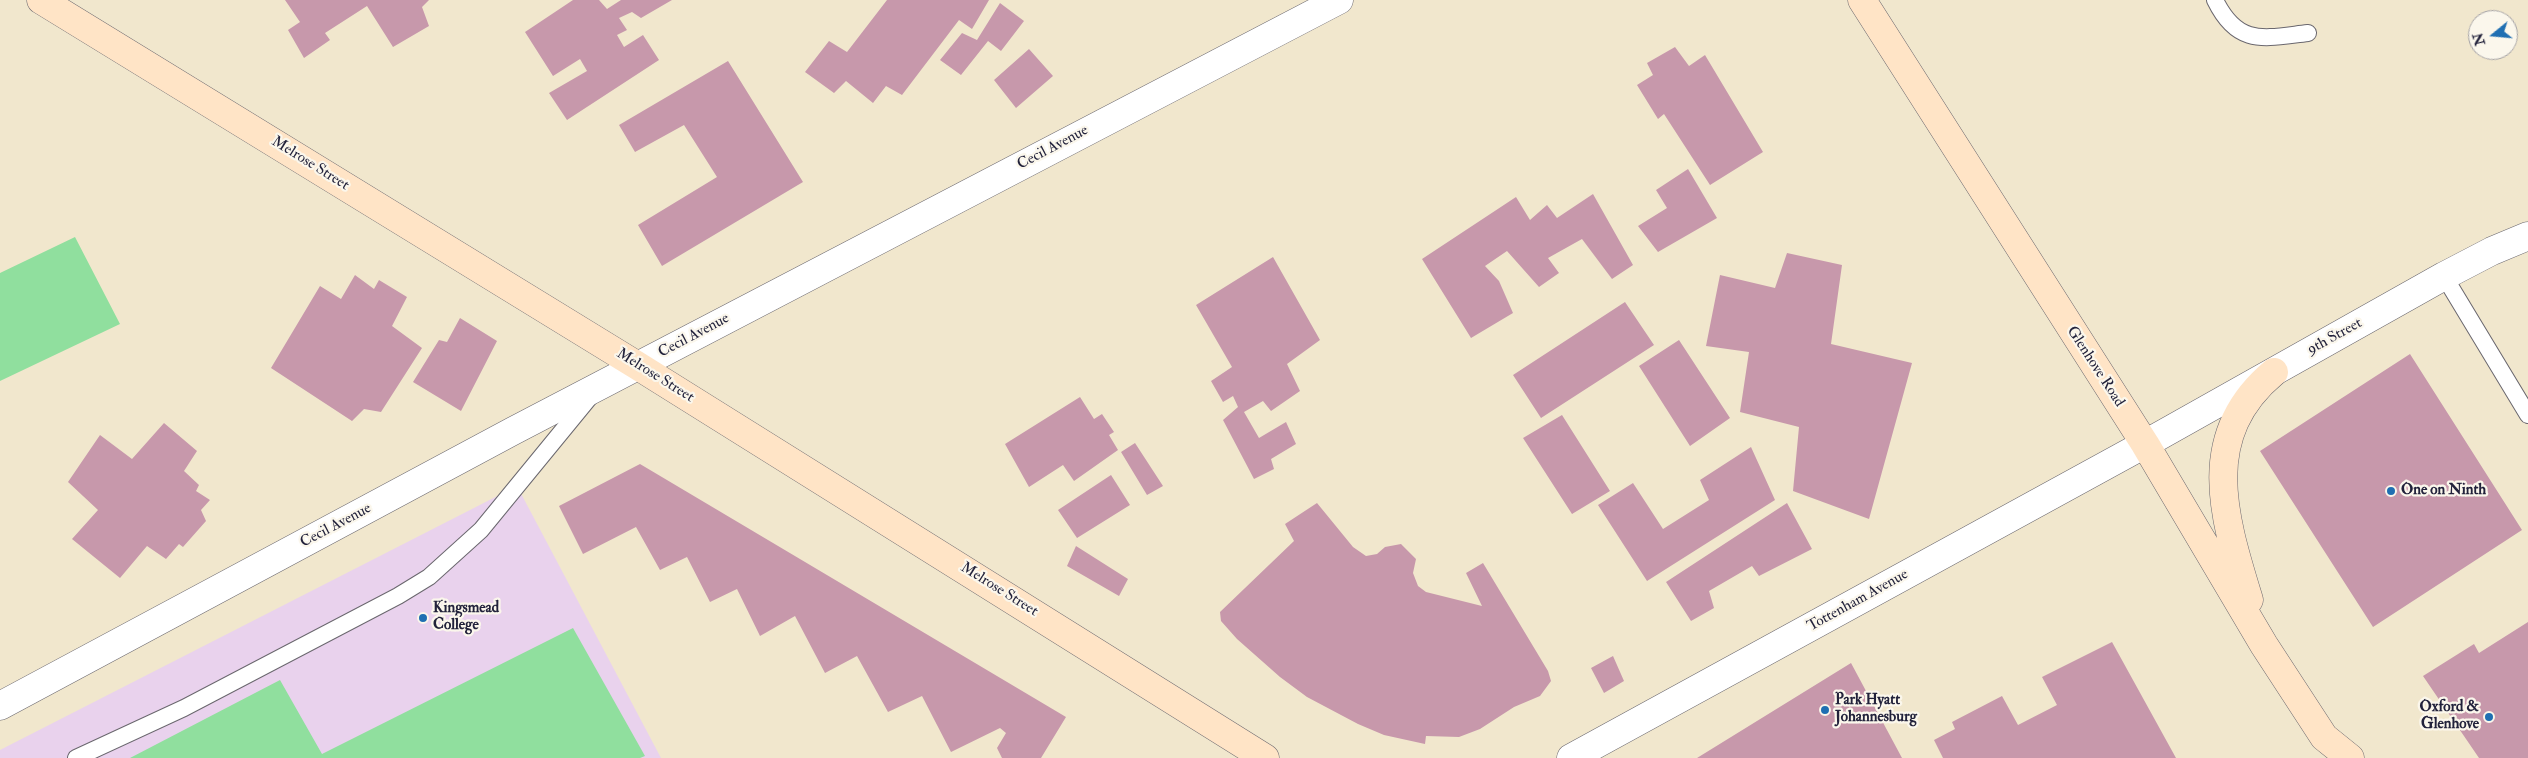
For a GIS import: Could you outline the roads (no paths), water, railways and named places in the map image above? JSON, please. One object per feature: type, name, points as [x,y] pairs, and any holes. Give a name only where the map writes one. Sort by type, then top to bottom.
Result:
[{"type":"street","name":"Melrose Street","points":[[42,0],[638,366],[1265,758]]},
{"type":"street","name":"Cecil Avenue","points":[[0,706],[598,387],[1339,0]]},
{"type":"street","name":"Glenhove Road","points":[[1862,0],[2145,444],[2326,747],[2350,758]]},
{"type":"street","name":"9th Street","points":[[2145,444],[2444,276],[2492,251],[2528,236]]},
{"type":"street","points":[[2264,646],[2231,540],[2223,500],[2223,468],[2225,448],[2235,419],[2258,385],[2274,372]]},
{"type":"street","name":"Tottenham Avenue","points":[[1571,758],[2145,444]]},
{"type":"lane","points":[[2215,0],[2223,16],[2238,30],[2260,39],[2308,33]]},
{"type":"lane","points":[[2444,276],[2528,414]]},
{"type":"lane","points":[[76,758],[184,708],[429,578],[481,530],[598,387]]},
{"type":"place","name":"One on Ninth","points":[[2391,491]]},
{"type":"place","name":"Kingsmead College","points":[[423,618]]},
{"type":"place","name":"Park Hyatt Johannesburg","points":[[1825,710]]},
{"type":"place","name":"Oxford & Glenhove","points":[[2489,717]]}]
